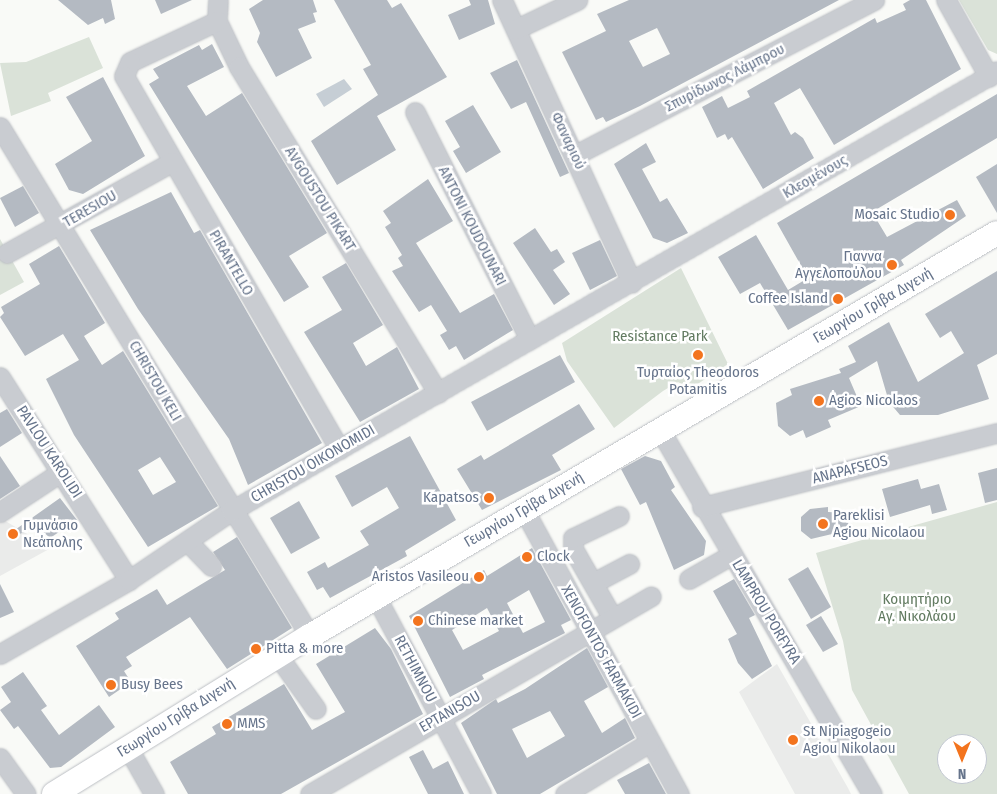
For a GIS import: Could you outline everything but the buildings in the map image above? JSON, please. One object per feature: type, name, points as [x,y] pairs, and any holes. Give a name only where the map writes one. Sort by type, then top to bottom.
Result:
[{"type":"main road","name":"Γεωργίου Γρίβα Διγενή","points":[[54,794],[310,636],[997,233]]},
{"type":"street","name":"AVGOUSTOU PIKART","points":[[218,0],[217,21],[239,67],[438,392]]},
{"type":"street","name":"Φαναριού","points":[[502,0],[632,282]]},
{"type":"street","points":[[516,28],[577,0]]},
{"type":"street","name":"Σπυρίδωνος Λάμπρου","points":[[575,155],[874,0]]},
{"type":"street","points":[[946,0],[993,74]]},
{"type":"street","name":"PIRANTELLO","points":[[217,21],[130,62],[124,76],[339,449]]},
{"type":"street","name":"Κλεομένους","points":[[632,282],[993,74]]},
{"type":"street","name":"ANTONI KOUDOUNARI","points":[[415,112],[530,340]]},
{"type":"street","name":"CHRISTOU KELI","points":[[0,127],[63,225],[231,511],[310,636]]},
{"type":"street","name":"TERESIOU","points":[[8,253],[63,225],[172,162]]},
{"type":"street","name":"CHRISTOU OIKONOMIDI","points":[[0,654],[129,580],[231,511],[632,282]]},
{"type":"street","name":"PAVLOU KAROLIDI","points":[[1,380],[62,472],[129,580]]},
{"type":"street","name":"LAMPROU PORFYRA","points":[[660,430],[702,507],[872,794]]},
{"type":"street","name":"ANAPAFSEOS","points":[[702,507],[997,433]]},
{"type":"street","points":[[0,512],[62,472]]},
{"type":"street","name":"XENOFONTOS FARMAKIDI","points":[[524,510],[679,794]]},
{"type":"street","points":[[612,617],[574,549],[573,538],[619,516]]},
{"type":"street","points":[[187,541],[211,566]]},
{"type":"street","points":[[689,578],[731,554]]},
{"type":"street","points":[[593,583],[629,564]]},
{"type":"street","name":"EPTANISOU","points":[[310,794],[651,596]]},
{"type":"street","name":"RETHIMNOU","points":[[376,597],[481,794]]},
{"type":"street","points":[[278,656],[316,709]]},
{"type":"street","points":[[565,794],[650,742]]},
{"type":"street","points":[[128,748],[154,794]]},
{"type":"street","points":[[0,758],[26,794]]},
{"type":"shaded area","points":[[344,79],[352,89],[324,107],[316,94]]},
{"type":"shaded area","name":"Γυμνάσιο Νεάπολης","points":[[0,518],[2,519],[51,548],[0,576]]},
{"type":"shaded area","name":"St Nipiagogeio Agiou Nikolaou","points":[[777,664],[851,794],[795,794],[739,692]]},
{"type":"green space","points":[[959,0],[997,0],[997,54],[988,50]]},
{"type":"green space","points":[[89,37],[103,68],[48,93],[51,101],[11,116],[0,63],[26,62]]},
{"type":"green space","points":[[0,239],[24,282],[0,295]]},
{"type":"green space","name":"Resistance Park","points":[[681,268],[728,364],[690,389],[678,382],[614,428],[567,361],[562,343]]},
{"type":"green space","name":"Κοιμητήριο Αγ. Νικολάου","points":[[997,502],[997,794],[909,794],[852,690],[843,641],[816,553]]},
{"type":"place","name":"Mosaic Studio","points":[[950,215]]},
{"type":"place","name":"Γιαννα Αγγελοπούλου","points":[[892,265]]},
{"type":"place","name":"Coffee Island","points":[[838,299]]},
{"type":"place","name":"Τυρταίος Theodoros Potamitis","points":[[698,355]]},
{"type":"place","name":"Agios Nicolaos","points":[[819,401]]},
{"type":"place","name":"Kapatsos","points":[[489,498]]},
{"type":"place","name":"Pareklisi Agiou Nicolaou","points":[[823,524]]},
{"type":"place","name":"Γυμνάσιο Νεάπολης","points":[[13,534]]},
{"type":"place","name":"Clock","points":[[527,557]]},
{"type":"place","name":"Aristos Vasileou","points":[[479,577]]},
{"type":"place","name":"Chinese market","points":[[418,621]]},
{"type":"place","name":"Pitta & more","points":[[256,649]]},
{"type":"place","name":"Busy Bees","points":[[111,685]]},
{"type":"place","name":"MMS","points":[[227,724]]},
{"type":"place","name":"St Nipiagogeio Agiou Nikolaou","points":[[793,740]]}]
